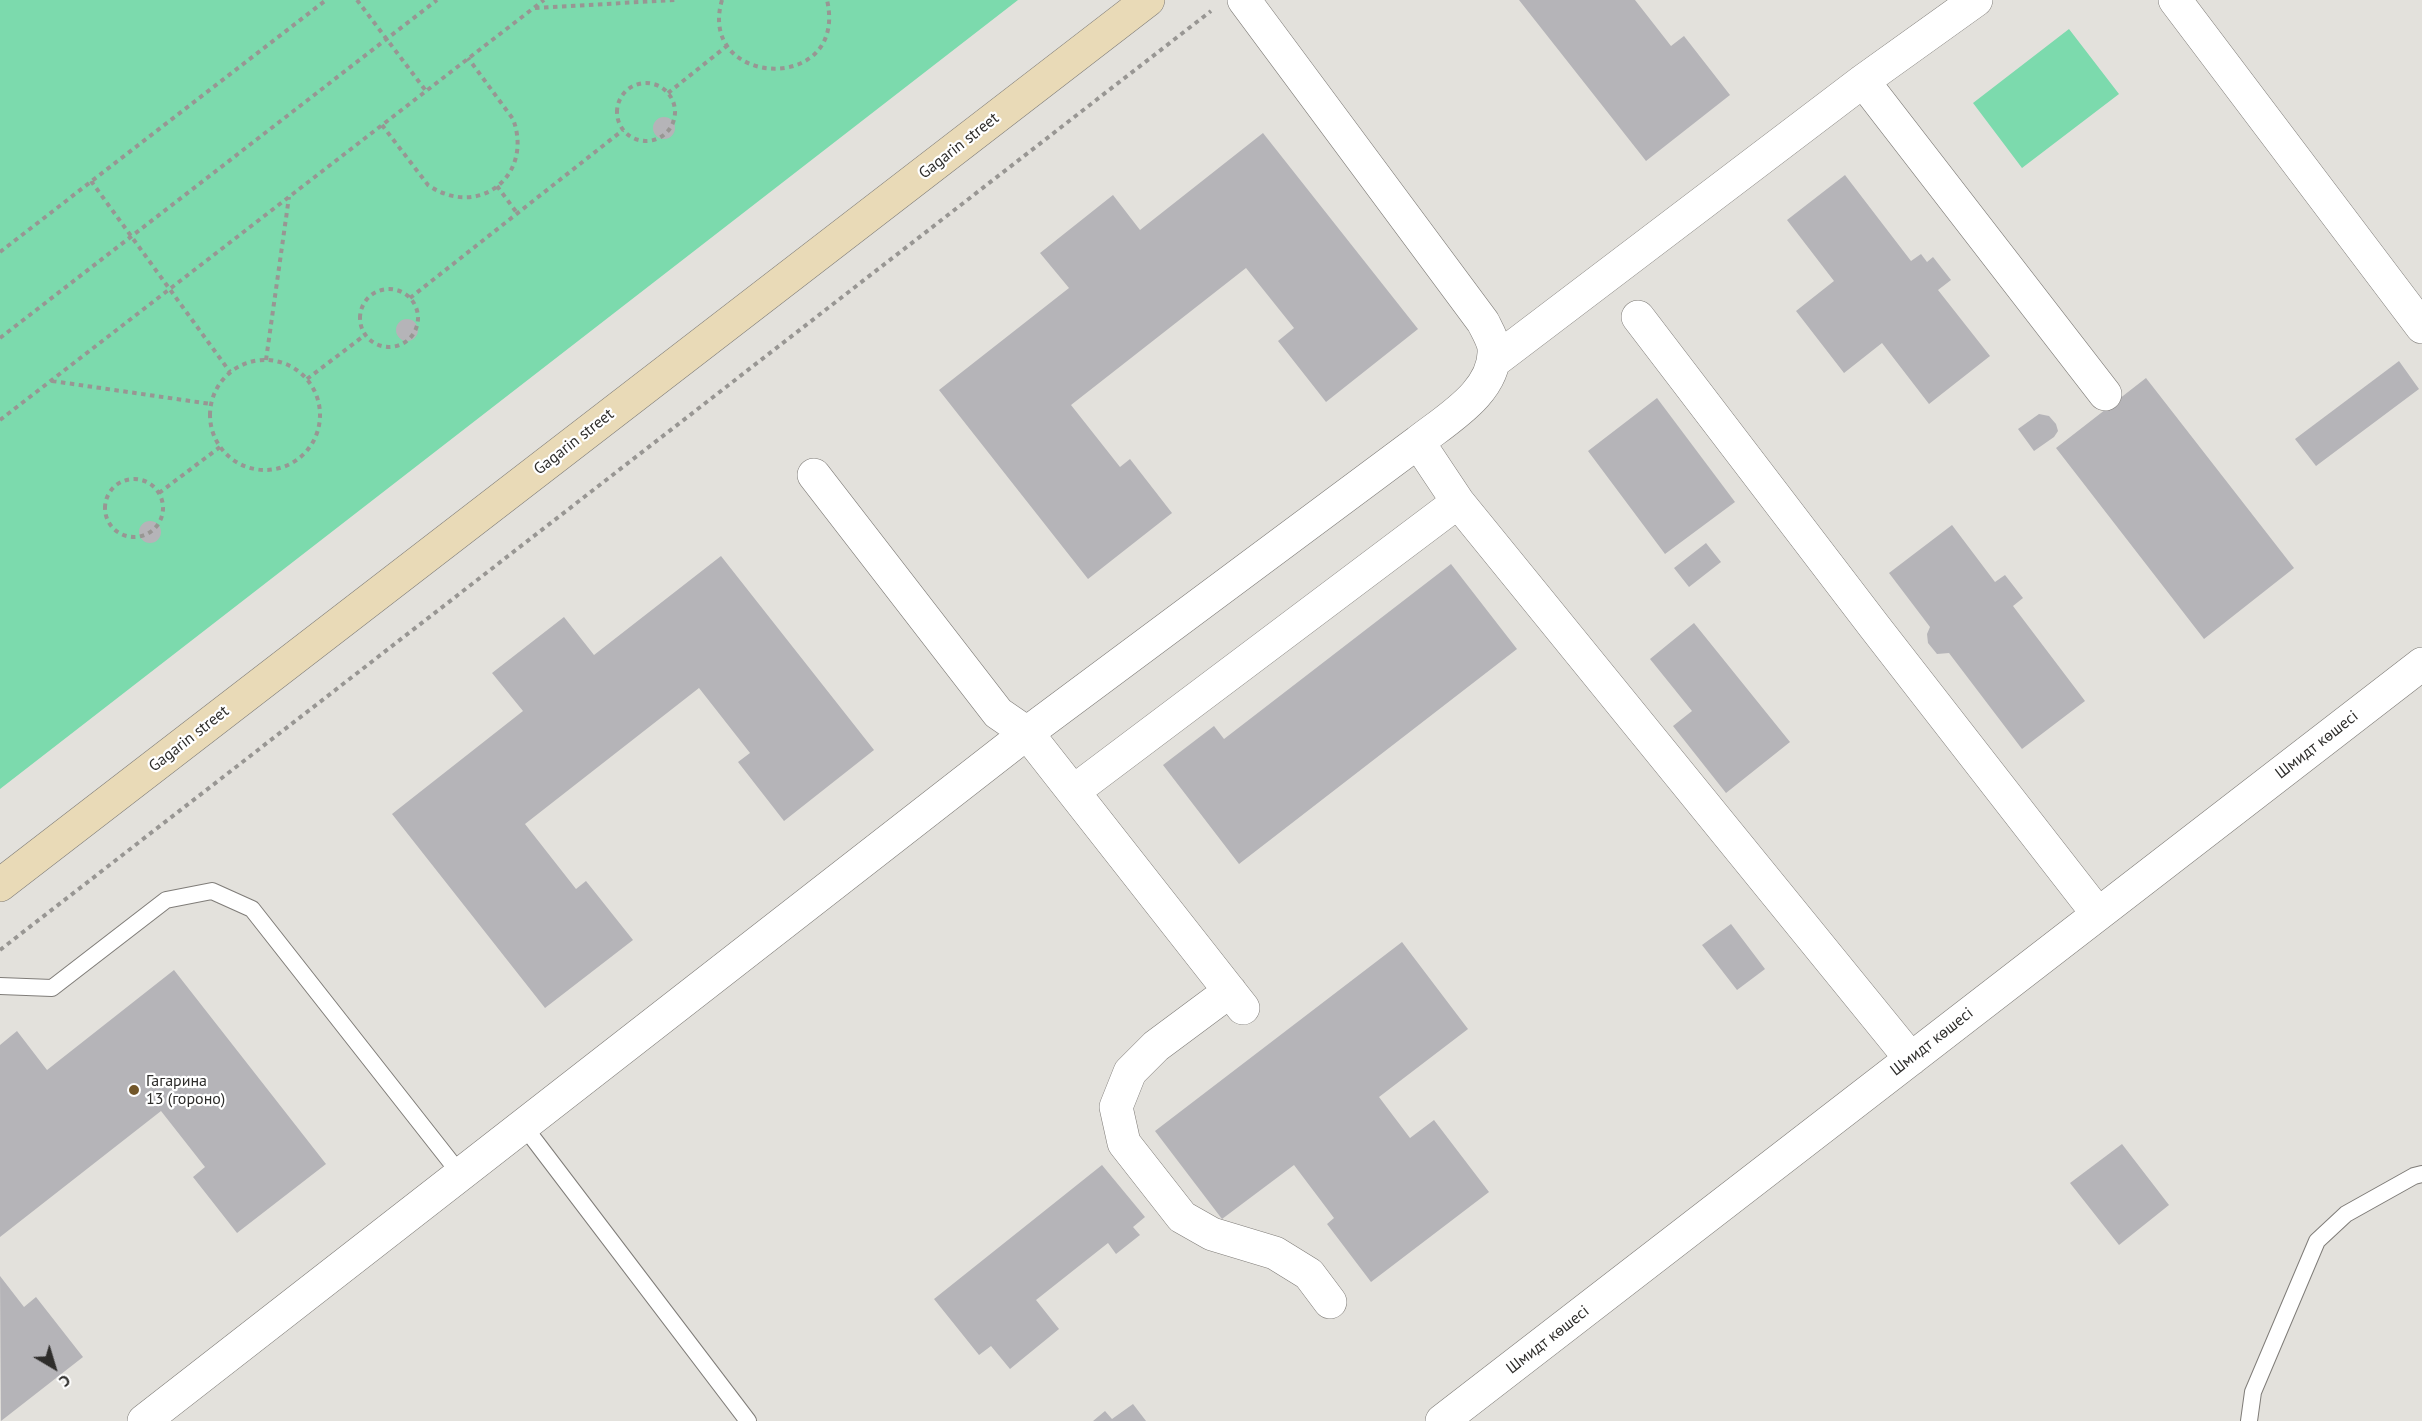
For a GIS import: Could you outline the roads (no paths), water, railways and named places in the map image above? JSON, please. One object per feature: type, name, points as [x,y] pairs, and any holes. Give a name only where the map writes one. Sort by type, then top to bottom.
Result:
[{"type":"main road","name":"Gagarin street","points":[[0,885],[1148,0]]},
{"type":"street","points":[[1493,362],[1863,81],[1976,0]]},
{"type":"street","points":[[2175,0],[2422,327]]},
{"type":"street","points":[[144,1421],[1027,733],[1418,442],[1468,402],[1483,386],[1493,362],[1494,346],[1483,322],[1229,4]]},
{"type":"street","points":[[1863,81],[2105,394]]},
{"type":"street","points":[[1638,317],[2098,914]]},
{"type":"street","points":[[1418,442],[1458,502],[1911,1059]]},
{"type":"street","points":[[814,475],[998,713],[1027,733],[1236,999],[1156,1046],[1130,1072],[1116,1107],[1124,1143],[1182,1217],[1212,1234],[1275,1253],[1309,1274],[1330,1302]]},
{"type":"street","points":[[1074,791],[1458,502]]},
{"type":"street","name":"Шмидт көшесі","points":[[1442,1421],[2422,664]]},
{"type":"lane","points":[[0,986],[52,988],[166,900],[212,891],[252,909],[461,1175]]},
{"type":"lane","points":[[523,1125],[748,1421]]},
{"type":"lane","points":[[2249,1421],[2253,1392],[2317,1241],[2346,1214],[2414,1176],[2422,1174]]},
{"type":"place","name":"Гагарина 13 (гороно)","points":[[134,1090]]}]
